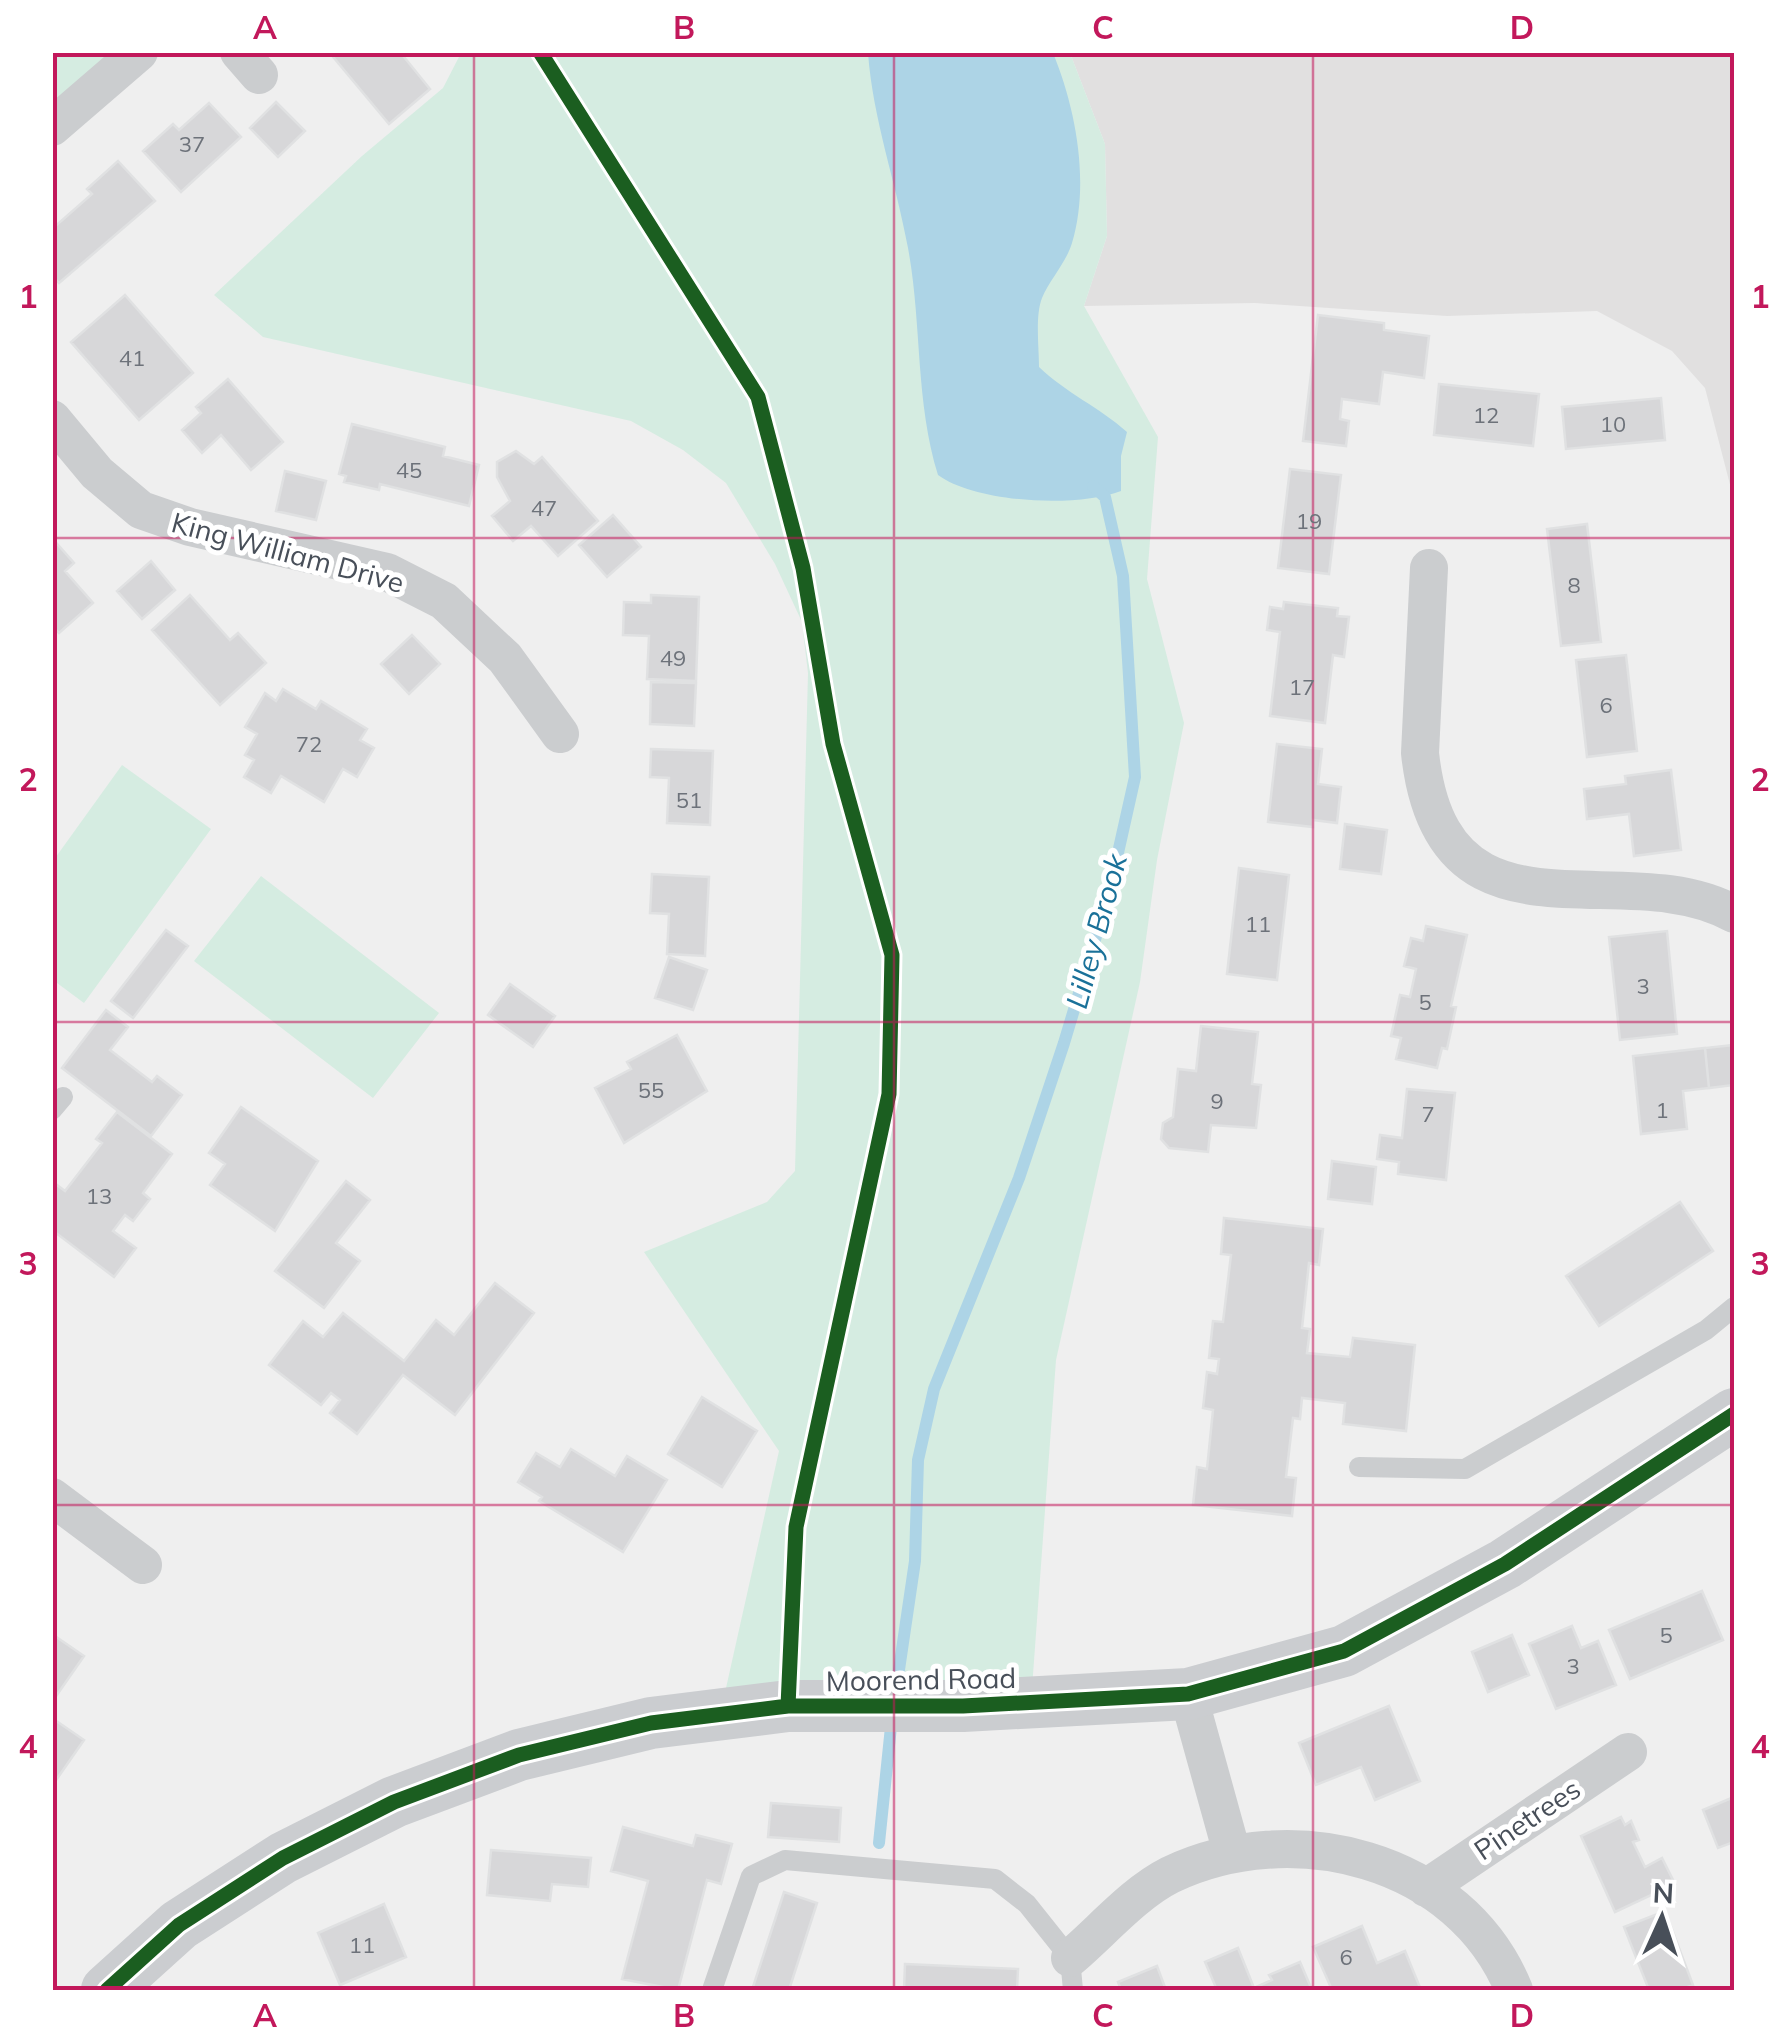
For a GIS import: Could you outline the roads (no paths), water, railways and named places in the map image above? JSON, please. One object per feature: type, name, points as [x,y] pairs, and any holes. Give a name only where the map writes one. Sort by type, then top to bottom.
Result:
[{"type":"street","points":[[52,127],[139,52]]},
{"type":"street","name":"King William Drive","points":[[52,419],[98,473],[141,510],[190,527],[387,572],[444,602],[505,658],[560,734]]},
{"type":"street","points":[[1429,568],[1420,752],[1423,780],[1431,807],[1462,852],[1511,884],[1679,897],[1716,904],[1734,914]]},
{"type":"street","name":"Moorend Road","points":[[107,1990],[179,1925],[230,1890],[338,1828],[456,1777],[519,1755],[650,1723],[843,1703],[962,1706],[1188,1694],[1344,1651],[1505,1564],[1734,1414]]},
{"type":"street","points":[[52,1498],[143,1565]]},
{"type":"street","points":[[1188,1694],[1232,1852]]},
{"type":"street","name":"Pinetrees","points":[[1426,1888],[1628,1752]]},
{"type":"street","points":[[1072,1974],[1165,1878],[1232,1852],[1286,1847],[1340,1852],[1376,1863],[1426,1888],[1486,1945],[1514,1990]]},
{"type":"lane","points":[[1359,1467],[1465,1469],[1706,1330],[1734,1307]]},
{"type":"lane","points":[[712,1990],[751,1876],[785,1860],[995,1879],[1027,1904],[1072,1974]]},
{"type":"water","points":[[868,53],[1053,53],[1074,122],[1080,196],[1072,243],[1040,305],[1039,367],[1127,432],[1121,456],[1121,491],[1079,500],[1027,500],[976,492],[938,475],[922,390],[908,248]]},
{"type":"waterway","name":"Lilley Brook","points":[[895,1697],[915,1561],[918,1460],[934,1389],[1019,1178],[1064,1043],[1109,893],[1135,777],[1123,576],[1105,497],[1093,486]]},
{"type":"waterway","name":"Lilley Brook","points":[[879,1843],[892,1717]]}]
